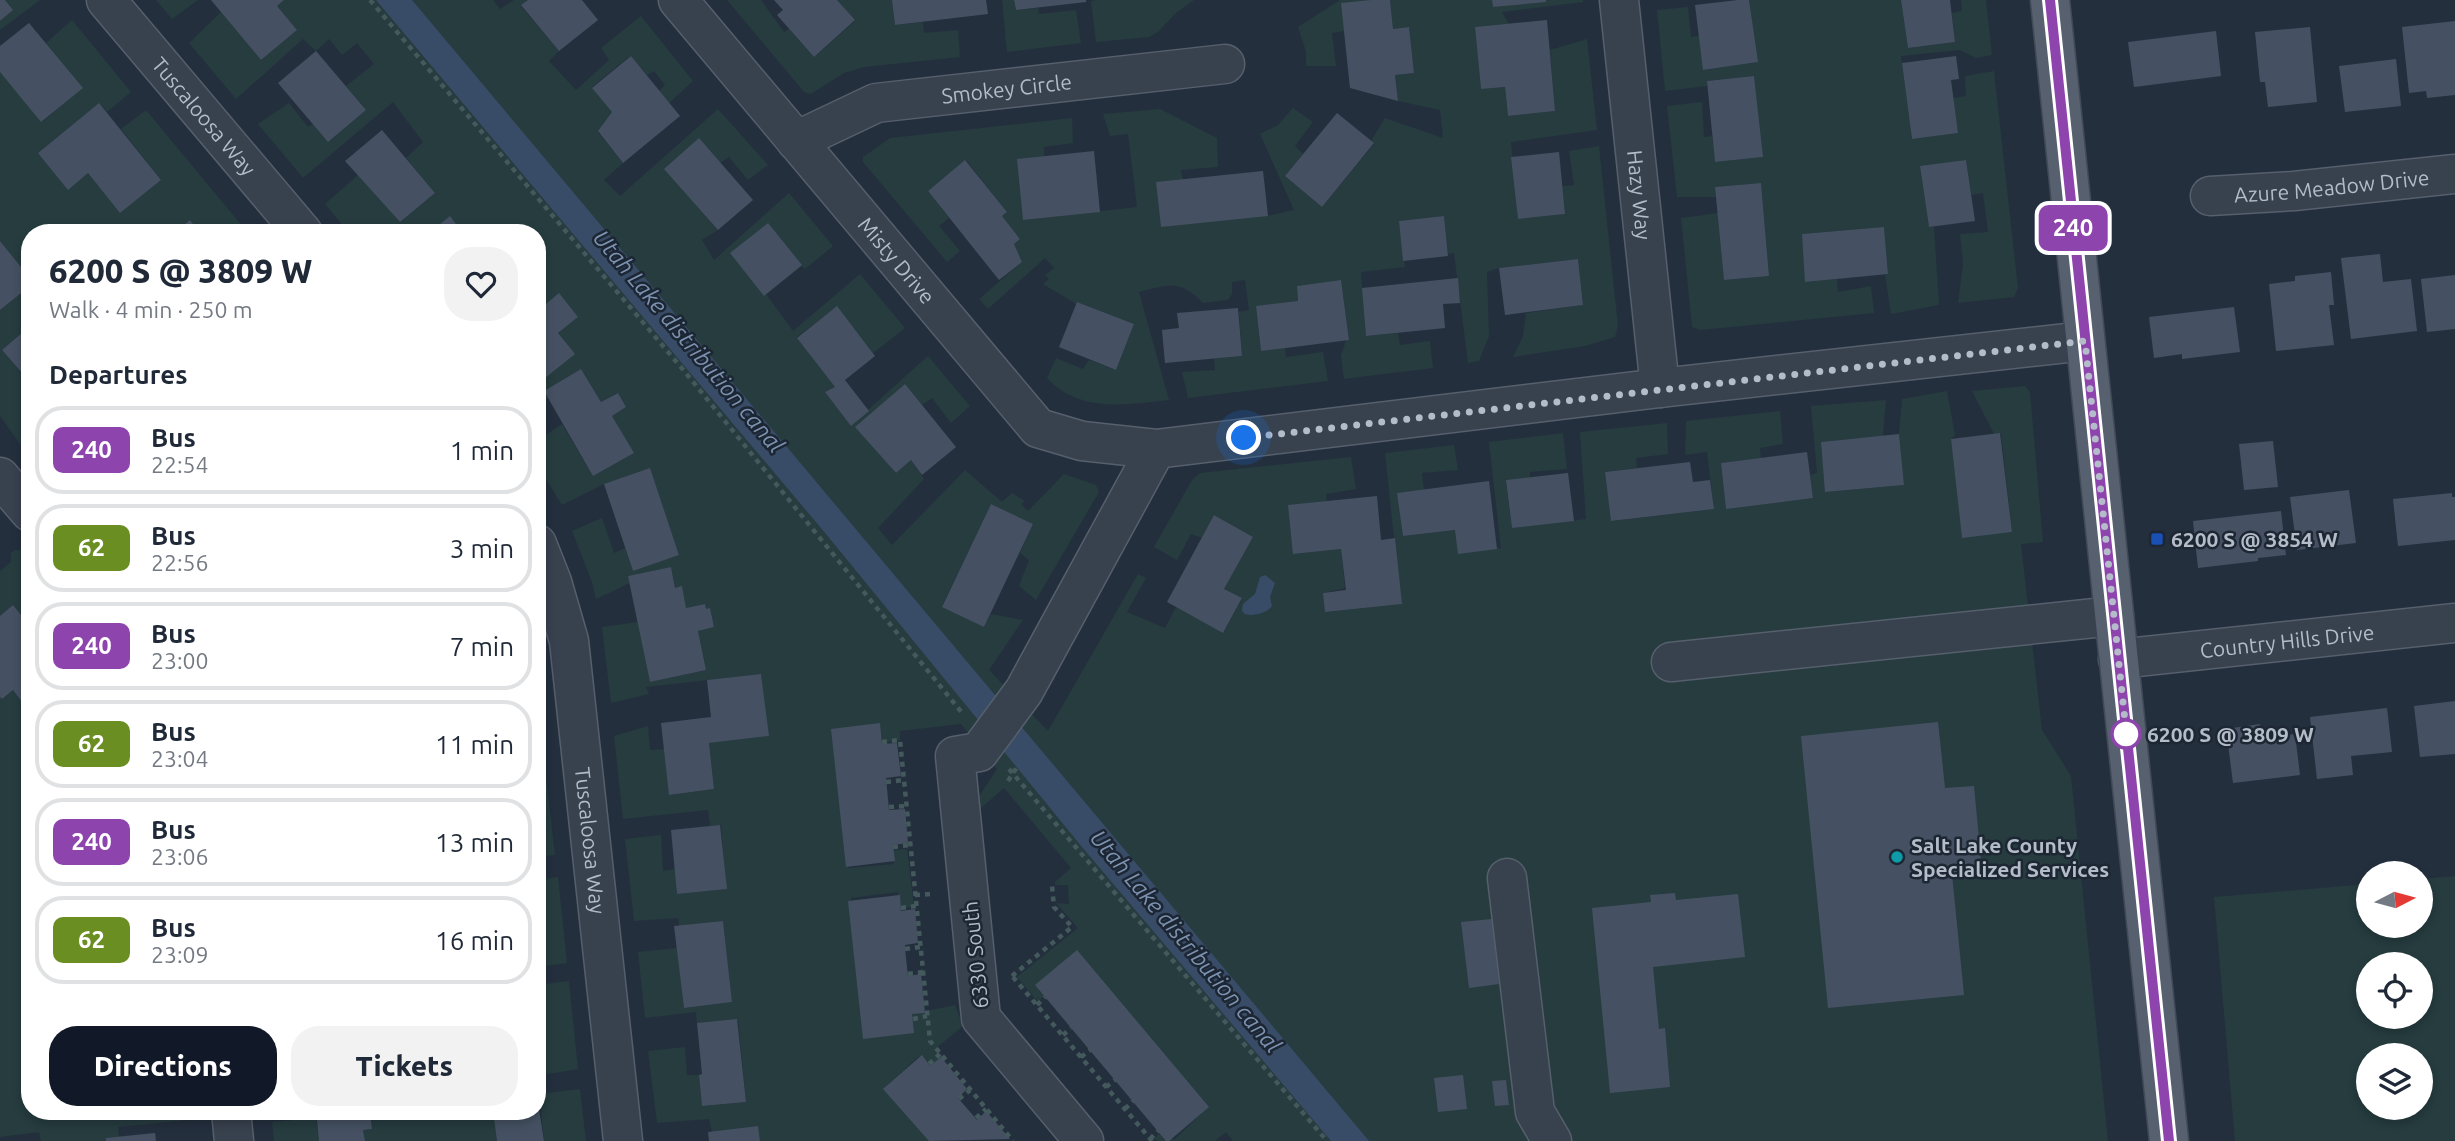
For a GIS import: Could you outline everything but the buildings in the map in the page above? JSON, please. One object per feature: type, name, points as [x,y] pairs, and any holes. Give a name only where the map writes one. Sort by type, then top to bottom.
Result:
[{"type":"main road","points":[[2050,0],[2169,1141]]},
{"type":"street","name":"Tuscaloosa Way","points":[[106,0],[295,224]]},
{"type":"street","name":"Misty Drive","points":[[678,0],[1038,428],[1082,441],[1156,449],[1660,388],[2085,341]]},
{"type":"street","name":"Hazy Way","points":[[1619,0],[1660,388]]},
{"type":"street","name":"Smokey Circle","points":[[796,141],[876,103],[1224,64]]},
{"type":"street","name":"Azure Meadow Drive","points":[[2210,196],[2294,191],[2455,174]]},
{"type":"street","points":[[983,747],[1024,691],[1156,449]]},
{"type":"street","name":"Tuscaloosa Way","points":[[546,567],[569,641],[623,1141]]},
{"type":"street","points":[[1671,662],[2114,616]]},
{"type":"street","name":"Country Hills Drive","points":[[2118,659],[2455,623]]},
{"type":"street","name":"6330 South","points":[[983,747],[955,756],[981,1018],[1084,1141]]},
{"type":"street","points":[[1507,878],[1535,1112],[1552,1141]]},
{"type":"street","points":[[232,1120],[234,1141]]},
{"type":"path","points":[[370,0],[685,372],[983,747],[1327,1141]]},
{"type":"path","points":[[882,742],[900,740],[930,1041],[1012,1141]]},
{"type":"path","points":[[886,782],[904,780]]},
{"type":"path","points":[[889,807],[906,806]]},
{"type":"path","points":[[894,847],[910,845]]},
{"type":"path","points":[[1005,982],[1072,927],[1054,907],[1052,886]]},
{"type":"path","points":[[901,908],[916,906]]},
{"type":"path","points":[[905,950],[920,947]]},
{"type":"path","points":[[908,974],[923,972]]},
{"type":"path","points":[[1013,976],[1151,1140],[1158,1131]]},
{"type":"path","points":[[1037,1005],[1045,997]]},
{"type":"path","points":[[913,1019],[927,1016]]},
{"type":"path","points":[[1063,1035],[1071,1028]]},
{"type":"path","points":[[1081,1057],[1090,1050]]},
{"type":"path","points":[[929,1064],[940,1054]]},
{"type":"path","points":[[1106,1087],[1115,1080]]},
{"type":"path","points":[[959,1099],[970,1090]]},
{"type":"path","points":[[1125,1109],[1133,1101]]},
{"type":"path","points":[[976,1118],[986,1109]]},
{"type":"green space","points":[[5,0],[40,0],[0,30],[0,21],[13,10]]},
{"type":"green space","points":[[156,0],[198,0],[172,19]]},
{"type":"green space","points":[[284,0],[493,0],[500,9],[514,0],[528,0],[521,6],[559,51],[549,61],[576,90],[609,60],[601,48],[641,16],[693,81],[669,103],[659,91],[665,85],[654,71],[647,75],[630,56],[592,87],[612,112],[598,132],[623,163],[604,180],[620,196],[718,109],[768,165],[748,180],[729,157],[720,163],[665,169],[718,230],[702,240],[714,260],[789,193],[833,246],[805,269],[802,266],[766,294],[793,331],[860,274],[905,328],[873,353],[836,307],[797,337],[835,387],[825,392],[851,425],[928,356],[970,406],[951,423],[932,398],[922,405],[905,384],[856,427],[896,473],[911,460],[924,479],[878,528],[892,545],[965,470],[1002,502],[1012,493],[1025,501],[1021,504],[1028,511],[1064,474],[1096,485],[1099,492],[1036,600],[1019,586],[1029,560],[1020,553],[1033,524],[991,504],[942,606],[984,627],[991,614],[1023,620],[989,670],[1048,731],[1138,574],[1146,578],[1127,612],[1165,628],[1176,607],[1224,632],[1242,599],[1224,589],[1253,537],[1214,515],[1202,538],[1191,534],[1177,560],[1154,547],[1192,480],[1200,473],[1351,457],[1356,489],[1326,494],[1327,501],[1294,554],[1341,549],[1345,588],[1324,593],[1326,612],[1401,604],[1385,453],[1454,445],[1458,470],[1422,473],[1424,490],[1398,493],[1403,536],[1455,530],[1501,549],[1489,442],[1563,433],[1567,469],[1530,472],[1530,478],[1506,480],[1512,528],[1586,519],[1580,432],[1667,423],[1668,454],[1636,458],[1637,468],[1605,472],[1612,521],[1714,509],[1707,452],[1685,455],[1686,421],[1780,411],[1783,444],[1760,448],[1761,458],[1721,463],[1726,508],[1813,498],[1810,475],[1817,473],[1811,406],[1886,400],[1883,436],[1821,442],[1826,492],[1904,485],[1899,434],[1902,399],[1947,391],[1955,435],[1951,439],[1962,537],[2012,532],[2001,434],[1994,434],[1972,391],[2025,386],[2030,392],[2043,542],[2021,544],[2042,730],[2071,776],[2108,1141],[1233,1141],[1226,1132],[1215,1141],[1157,1141],[1154,1138],[1164,1130],[1174,1140],[1207,1108],[1074,953],[1041,983],[1048,991],[1038,1002],[1017,977],[1078,928],[1056,903],[1069,904],[1068,885],[1055,885],[1055,882],[1071,868],[1004,788],[980,809],[980,795],[997,769],[961,724],[900,731],[900,740],[882,743],[880,727],[835,732],[848,868],[894,864],[894,850],[907,849],[914,907],[900,908],[898,892],[851,898],[866,1034],[912,1014],[955,1005],[963,1026],[935,1049],[943,1059],[931,1069],[918,1057],[886,1087],[932,1141],[760,1141],[757,1126],[712,1132],[709,1119],[657,1123],[648,1051],[685,1047],[687,1075],[699,1075],[702,1106],[746,1102],[738,1020],[697,1023],[696,1012],[645,1018],[638,952],[677,948],[684,1008],[732,1002],[723,921],[679,926],[678,918],[634,921],[625,839],[661,835],[663,871],[675,869],[677,894],[726,889],[721,825],[710,826],[708,810],[623,819],[614,736],[648,726],[650,750],[664,749],[670,795],[714,789],[709,743],[768,736],[761,674],[646,687],[649,694],[611,703],[602,627],[638,622],[650,682],[706,670],[698,631],[714,627],[710,609],[706,609],[704,604],[686,608],[682,587],[675,588],[671,567],[628,576],[630,583],[596,599],[572,531],[602,518],[614,553],[625,548],[633,571],[679,555],[650,469],[604,484],[562,505],[546,479],[546,435],[562,424],[593,476],[633,453],[612,416],[626,407],[617,393],[601,402],[581,369],[546,390],[546,372],[574,354],[558,333],[578,317],[559,294],[546,304],[546,224],[456,224],[450,217],[441,224],[342,224],[325,204],[358,175],[400,222],[435,193],[406,158],[423,142],[393,102],[303,178],[258,124],[289,103],[308,127],[313,124],[329,141],[366,110],[346,86],[374,64],[357,43],[342,55],[329,39],[316,51],[303,39],[236,99],[189,43],[221,12],[261,60],[297,30],[277,6]]},
{"type":"green space","points":[[727,0],[761,0],[784,32],[789,29],[814,57],[855,21],[837,0],[892,0],[895,25],[923,22],[924,33],[958,30],[960,57],[864,67],[844,73],[811,94],[804,92]]},
{"type":"green space","points":[[1002,0],[1014,0],[1016,10],[1038,8],[1039,14],[1076,10],[1081,43],[1007,52]]},
{"type":"green space","points":[[1194,0],[1149,37],[1096,42],[1091,1]]},
{"type":"green space","points":[[1340,0],[1371,0],[1344,31],[1332,33],[1336,66],[1306,66],[1306,52],[1298,27]]},
{"type":"green space","points":[[1390,0],[1492,0],[1493,7],[1541,0],[1583,0],[1502,12],[1509,24],[1475,27],[1481,89],[1505,87],[1508,116],[1555,111],[1550,50],[1587,39],[1597,130],[1511,142],[1518,219],[1565,214],[1562,186],[1574,185],[1569,151],[1599,146],[1618,326],[1615,337],[1585,346],[1513,357],[1523,336],[1526,313],[1583,305],[1578,259],[1499,268],[1487,272],[1489,336],[1479,361],[1468,363],[1454,253],[1448,254],[1444,216],[1399,221],[1405,267],[1361,272],[1366,336],[1398,333],[1400,345],[1430,341],[1433,368],[1344,379],[1341,356],[1346,340],[1349,339],[1341,281],[1297,286],[1298,301],[1256,307],[1261,351],[1285,348],[1286,357],[1323,352],[1328,381],[1188,398],[1182,372],[1215,370],[1214,359],[1242,356],[1239,312],[1249,310],[1245,280],[1232,282],[1232,294],[1228,300],[1203,303],[1188,290],[1166,286],[1139,292],[1169,400],[1136,404],[1088,402],[1060,389],[1047,378],[1056,358],[1083,369],[1089,360],[1116,370],[1134,324],[1077,302],[1076,304],[1043,284],[1049,279],[1045,275],[1054,268],[1045,258],[988,309],[979,299],[1022,262],[1014,244],[1020,239],[1002,216],[1007,212],[966,160],[928,191],[949,218],[939,226],[960,251],[947,262],[863,162],[863,157],[890,138],[1072,118],[1073,143],[1044,147],[1044,156],[1023,220],[1137,207],[1128,134],[1110,136],[1103,114],[1160,109],[1217,138],[1218,167],[1181,170],[1183,180],[1267,216],[1294,210],[1260,134],[1278,125],[1293,108],[1313,122],[1295,146],[1303,154],[1285,176],[1322,207],[1374,144],[1371,141],[1385,118],[1443,138],[1440,110],[1398,101],[1395,75],[1414,73],[1409,27],[1393,29]]},
{"type":"green space","points":[[1749,0],[1901,0],[1908,48],[1955,42],[1952,13],[1962,11],[1961,0],[1986,0],[1992,55],[1976,58],[1960,50],[1901,56],[1912,139],[1958,133],[1953,98],[1966,96],[1965,76],[1994,71],[2018,288],[2014,297],[1958,303],[1963,263],[1960,234],[1988,232],[1983,193],[1971,195],[1966,160],[1920,167],[1929,227],[1934,227],[1939,305],[1891,314],[1885,275],[1888,274],[1884,227],[1802,234],[1806,282],[1837,279],[1838,292],[1871,286],[1874,313],[1701,330],[1692,327],[1681,218],[1718,213],[1724,280],[1769,276],[1761,183],[1715,187],[1716,197],[1677,197],[1667,106],[1702,102],[1704,137],[1712,136],[1715,162],[1762,157],[1754,76],[1707,81],[1707,86],[1665,91],[1657,10],[1688,7],[1691,37],[1699,36],[1704,70],[1757,62]]},
{"type":"green space","points":[[72,20],[131,92],[107,112],[99,103],[39,152],[68,189],[88,173],[120,212],[161,180],[121,129],[146,110],[241,224],[193,224],[190,220],[185,224],[21,224],[21,267],[0,241],[0,72],[42,122],[82,88],[46,43]]},
{"type":"green space","points":[[21,293],[21,334],[2,350],[21,372],[21,444],[0,416],[0,310]]},
{"type":"green space","points":[[21,550],[21,615],[13,605],[0,616],[0,571],[11,562],[11,553]]},
{"type":"green space","points":[[13,690],[21,701],[21,1120],[187,1120],[118,1127],[119,1137],[106,1138],[106,1141],[41,1141],[39,1132],[0,1137],[0,697],[2,699]]},
{"type":"green space","points":[[546,776],[555,855],[546,856]]},
{"type":"green space","points":[[2455,876],[2455,1141],[2235,1141],[2214,897],[2356,885],[2356,938],[2433,938],[2433,878]]},
{"type":"green space","points":[[558,877],[567,963],[546,966],[546,879]]},
{"type":"green space","points":[[569,981],[578,1069],[546,1074],[546,984]]},
{"type":"green space","points":[[580,1089],[586,1141],[544,1141],[542,1120],[546,1120],[546,1093]]},
{"type":"green space","points":[[316,1120],[319,1141],[274,1141],[272,1122]]},
{"type":"green space","points":[[371,1120],[494,1120],[497,1141],[365,1141],[363,1130],[372,1129]]},
{"type":"water","name":"Utah Lake distribution canal","points":[[376,0],[412,0],[1369,1141],[1331,1141],[1082,847],[826,534]]},
{"type":"water","points":[[1265,575],[1275,583],[1270,597],[1272,606],[1260,614],[1245,614],[1242,611],[1243,604],[1255,594],[1260,577]]},
{"type":"bus line","name":"240","points":[[2050,0],[2169,1141]]},
{"type":"place","name":"6200 S @ 3854 W","points":[[2157,539]]},
{"type":"place","name":"6200 S @ 3809 W","points":[[2126,734]]},
{"type":"place","name":"Salt Lake County Specialized Services","points":[[1897,857]]},
{"type":"route","points":[[1244,438],[2085,341],[2127,740],[2126,734]]}]
